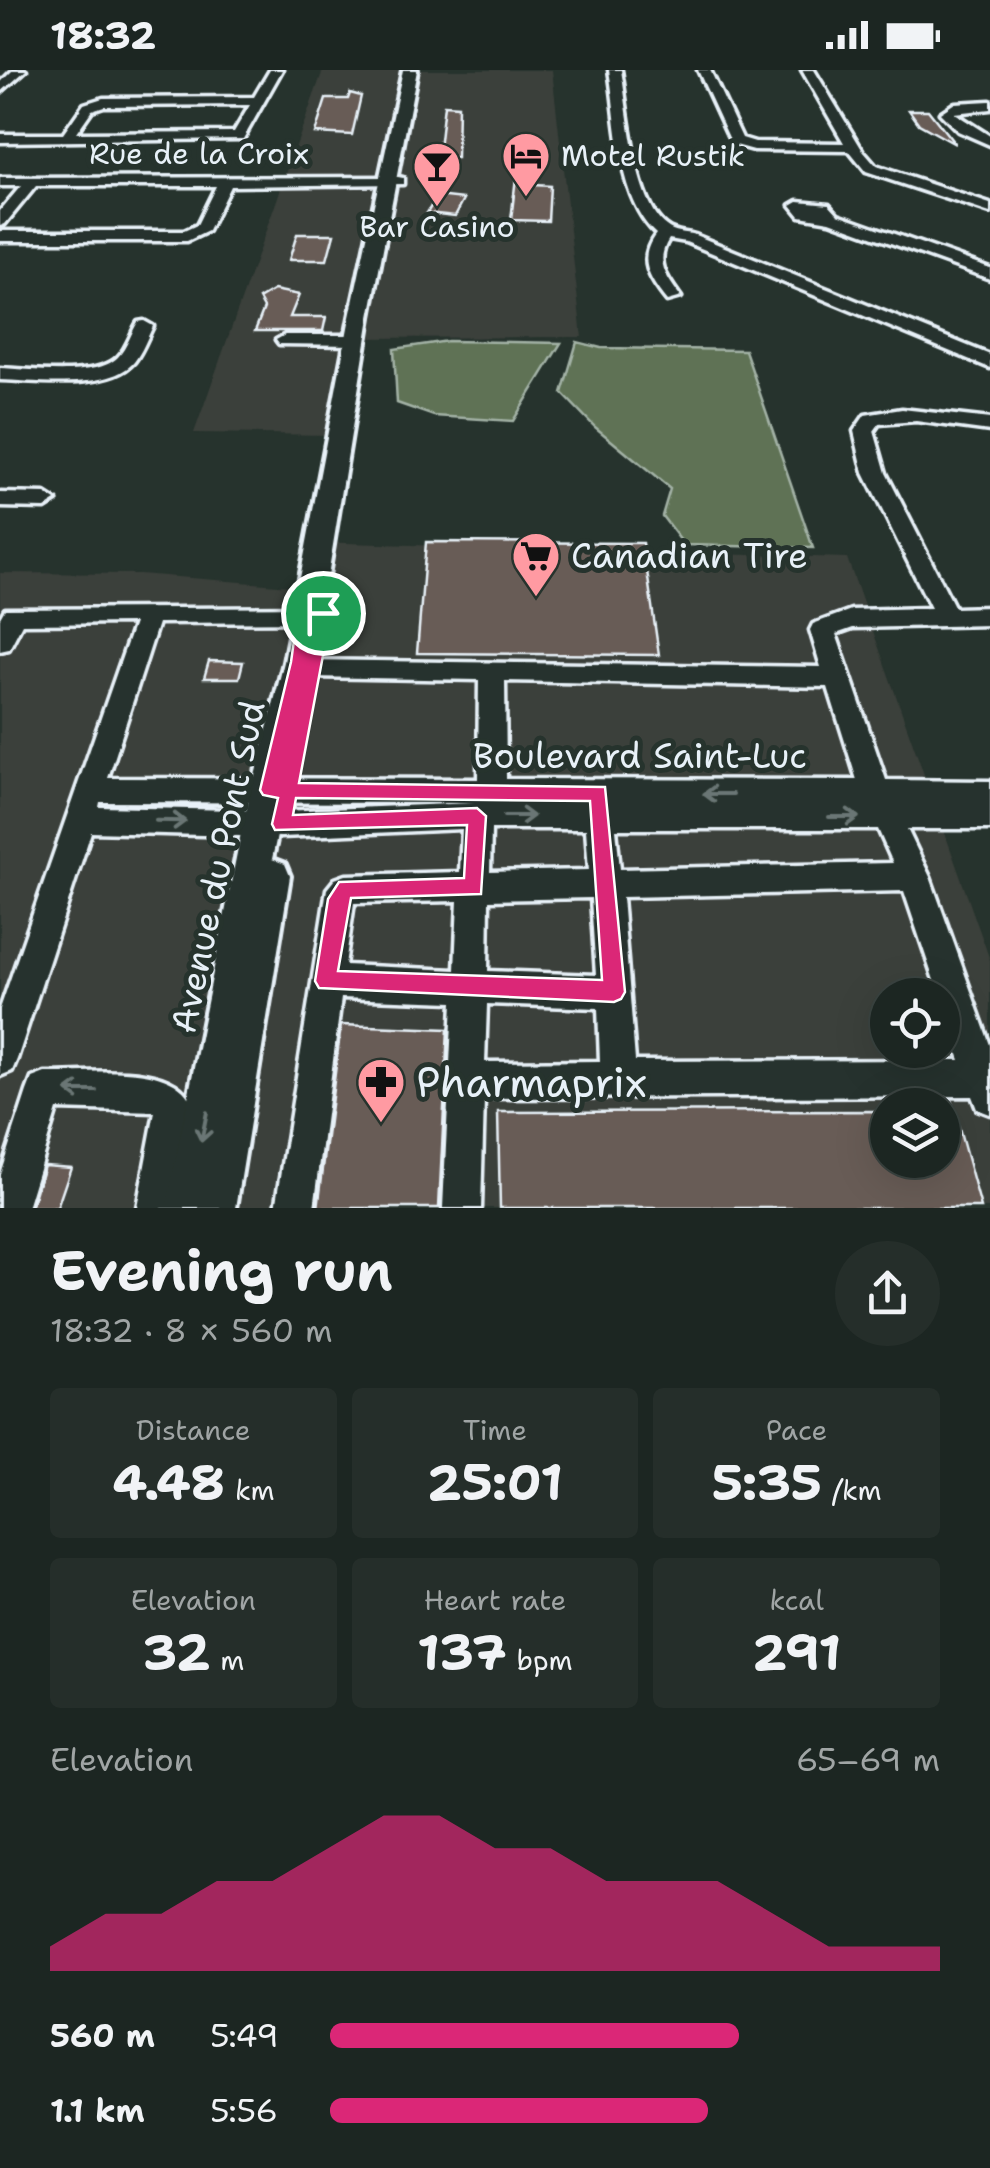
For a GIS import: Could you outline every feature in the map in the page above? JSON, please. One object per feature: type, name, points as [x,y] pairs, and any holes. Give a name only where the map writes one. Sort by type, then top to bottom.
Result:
[{"type":"main road","name":"Avenue du Pont Sud","points":[[279,790],[299,662],[314,613],[414,70]]},
{"type":"main road","name":"Avenue du Pont Sud","points":[[189,1208],[271,823],[312,667],[314,613],[356,340],[393,181]]},
{"type":"main road","name":"Avenue du Pont Sud","points":[[213,1208],[271,823]]},
{"type":"street","points":[[0,89],[20,70]]},
{"type":"street","points":[[0,138],[238,136],[276,70]]},
{"type":"street","points":[[615,70],[637,194],[649,219],[665,234],[690,238],[990,362]]},
{"type":"street","points":[[704,70],[737,141],[754,146],[854,147]]},
{"type":"street","points":[[808,70],[871,169],[990,209]]},
{"type":"street","points":[[66,138],[88,107],[102,102],[259,101]]},
{"type":"street","points":[[990,106],[947,109],[954,122],[990,141]]},
{"type":"street","name":"Rue de la Croix","points":[[0,182],[393,181]]},
{"type":"street","points":[[0,221],[30,182]]},
{"type":"street","points":[[0,236],[194,234],[203,228],[225,182]]},
{"type":"street","points":[[833,217],[990,274]]},
{"type":"street","points":[[665,234],[653,250],[652,264],[674,297]]},
{"type":"street","points":[[971,268],[990,252]]},
{"type":"street","points":[[0,374],[86,374],[112,370],[125,361],[144,326]]},
{"type":"street","points":[[285,340],[356,340]]},
{"type":"street","points":[[947,616],[875,473],[864,431],[872,419],[892,414],[990,424]]},
{"type":"street","points":[[0,500],[44,500]]},
{"type":"street","points":[[0,642],[7,615],[314,613]]},
{"type":"street","points":[[0,1059],[149,614]]},
{"type":"street","points":[[467,1080],[619,1079],[987,1087],[915,877],[881,806],[822,630],[834,623],[876,617],[990,616]]},
{"type":"street","points":[[312,667],[835,677]]},
{"type":"street","points":[[462,1208],[474,887],[484,804],[492,672]]},
{"type":"street","name":"Boulevard Saint-Luc","points":[[93,790],[279,790],[484,804],[881,806],[990,816]]},
{"type":"street","name":"Boulevard Saint-Luc","points":[[881,806],[990,793]]},
{"type":"street","name":"Boulevard Saint-Luc","points":[[82,820],[271,823],[484,804]]},
{"type":"street","points":[[599,805],[619,1079]]},
{"type":"street","points":[[295,1208],[338,899],[346,889],[915,877]]},
{"type":"street","points":[[326,981],[614,992]]},
{"type":"street","points":[[8,1208],[45,1091],[83,1091],[158,1092],[174,1104],[156,1208]]},
{"type":"shaded area","points":[[323,70],[552,70],[582,337],[352,338],[331,435],[194,433]]},
{"type":"shaded area","points":[[314,542],[847,558],[990,960],[990,1208],[0,1208],[0,573],[140,574],[304,587]]},
{"type":"green space","points":[[448,341],[561,343],[513,421],[434,416],[397,403],[394,349]]},
{"type":"green space","points":[[577,342],[601,348],[745,350],[813,548],[684,545],[662,516],[670,489],[595,427],[562,393]]},
{"type":"building","points":[[350,93],[361,96],[352,135],[315,133],[326,99],[348,99]]},
{"type":"building","points":[[444,105],[458,106],[457,158],[438,158]]},
{"type":"building","points":[[909,110],[928,110],[955,144],[919,124]]},
{"type":"building","points":[[516,177],[535,177],[534,185],[550,186],[548,221],[511,220]]},
{"type":"building","points":[[437,196],[464,199],[455,216],[427,213]]},
{"type":"building","points":[[297,234],[334,234],[327,260],[289,260]]},
{"type":"building","points":[[274,290],[299,295],[290,317],[326,317],[323,331],[255,331],[264,308],[259,299]]},
{"type":"building","name":"Canadian Tire","points":[[426,542],[643,543],[659,655],[417,653]]},
{"type":"building","points":[[209,661],[243,662],[239,678],[204,678]]},
{"type":"building","points":[[341,1025],[448,1029],[439,1208],[318,1208]]},
{"type":"building","points":[[870,1111],[870,1178],[960,1178],[960,1132],[981,1208],[500,1208],[498,1112]]},
{"type":"building","points":[[44,1165],[71,1167],[57,1208],[31,1208]]},
{"type":"place","name":"Motel Rustik","points":[[526,198]]},
{"type":"place","name":"Bar Casino","points":[[437,208]]},
{"type":"place","name":"Canadian Tire","points":[[536,598]]},
{"type":"place","name":"Pharmaprix","points":[[381,1124]]},
{"type":"route","points":[[323,613],[306,612],[299,662],[270,790],[289,790],[598,793],[614,992],[326,981],[338,899],[346,889],[474,887],[477,816],[282,824],[289,790],[312,667],[323,613]]}]
